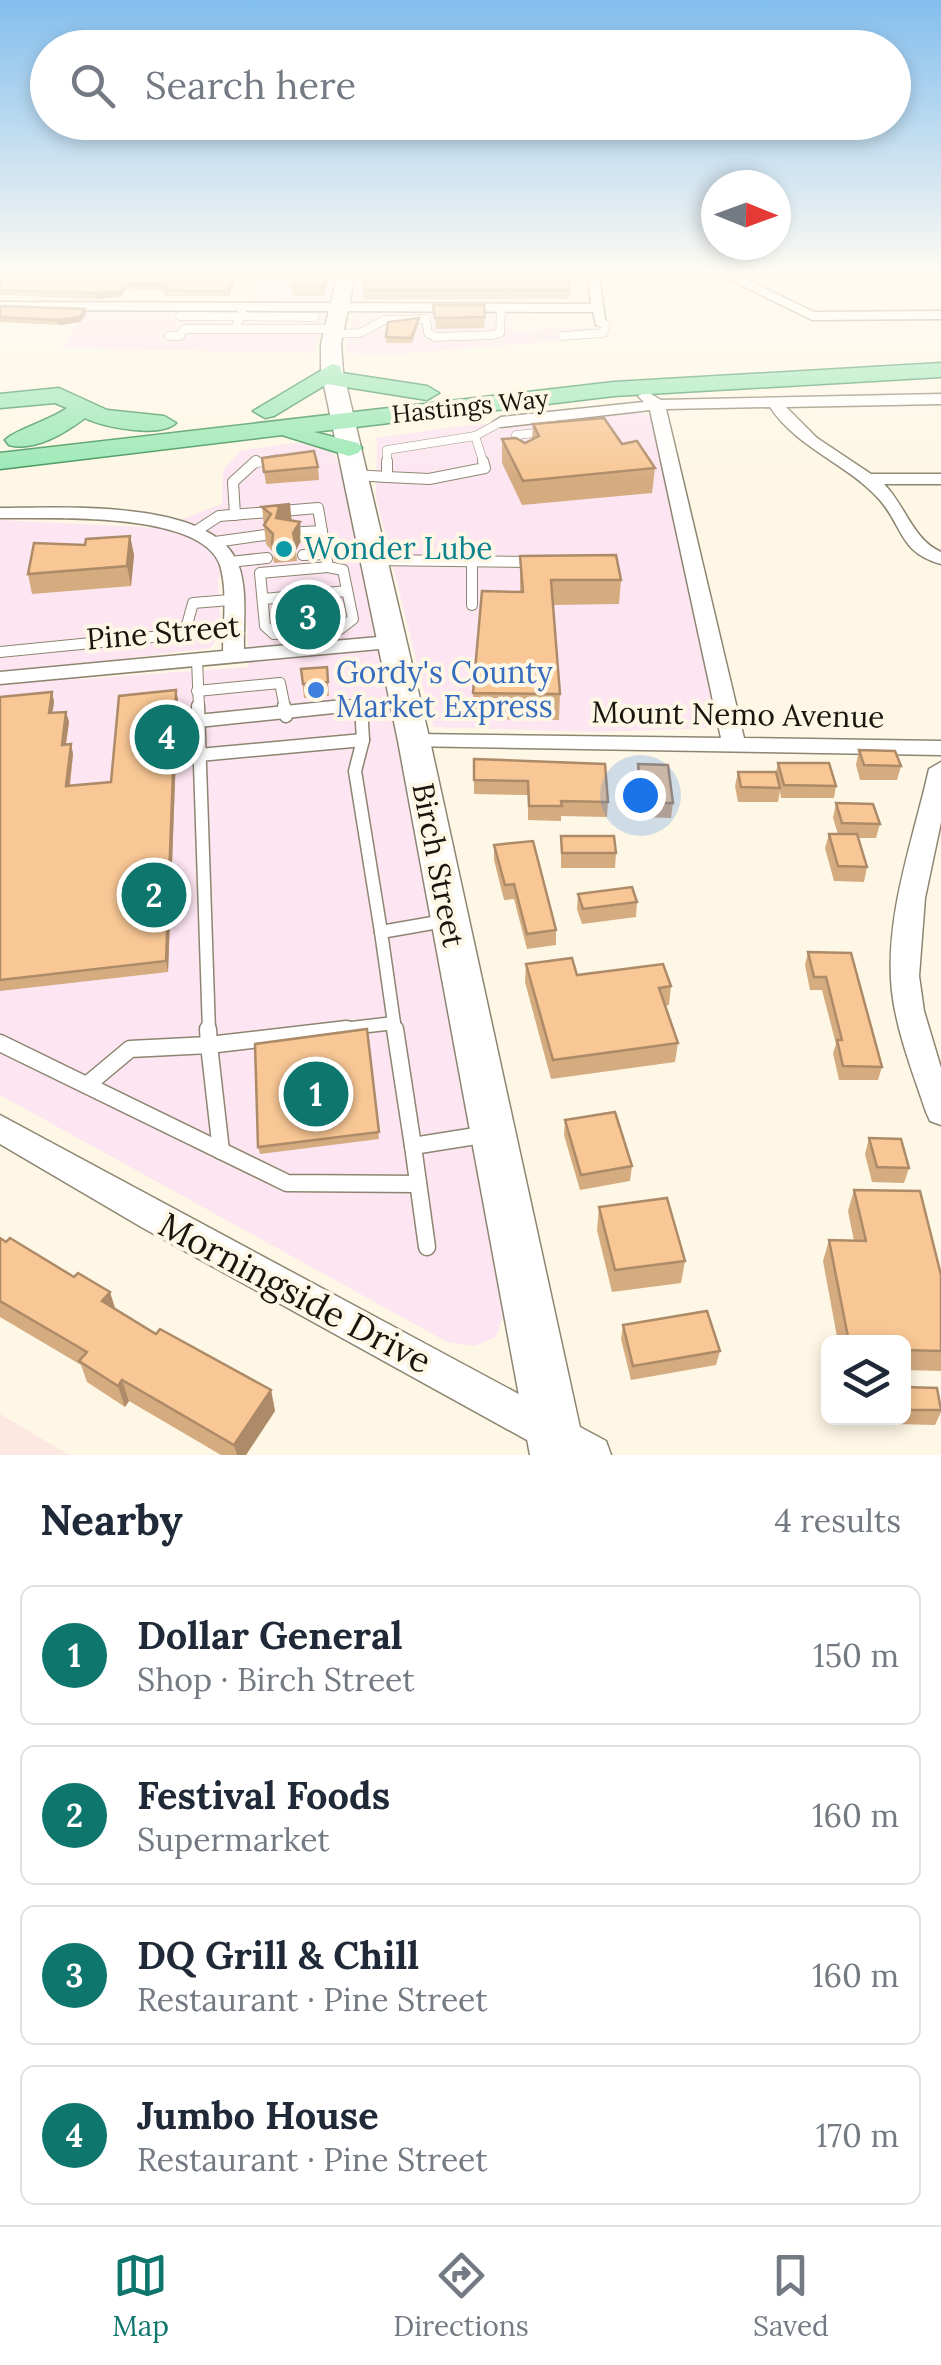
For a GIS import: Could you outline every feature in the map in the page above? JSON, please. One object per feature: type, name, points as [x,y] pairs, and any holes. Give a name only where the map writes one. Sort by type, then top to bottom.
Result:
[{"type":"main road","name":"Birch Street","points":[[334,344],[337,393],[414,741],[490,1134],[568,1448]]},
{"type":"main road","name":"Hastings Way","points":[[9,442],[265,412],[337,393],[428,393],[637,370],[941,356]]},
{"type":"main road","name":"Hastings Way","points":[[0,461],[243,431],[337,393],[406,413],[674,384],[941,370]]},
{"type":"main road","points":[[0,400],[48,394],[125,423],[164,423]]},
{"type":"main road","points":[[9,442],[65,423],[80,410],[78,404]]},
{"type":"main road","points":[[243,431],[300,434],[351,458],[382,425],[406,413]]},
{"type":"street","points":[[657,405],[674,384]]},
{"type":"street","points":[[614,389],[637,392],[657,405],[734,745]]},
{"type":"street","points":[[513,426],[597,419],[657,405],[941,399]]},
{"type":"street","points":[[774,401],[787,421],[888,498],[912,544],[941,558]]},
{"type":"street","points":[[865,479],[941,479]]},
{"type":"street","points":[[0,513],[133,518],[196,531],[215,542],[228,562],[234,656]]},
{"type":"street","name":"Pine Street","points":[[0,678],[390,642]]},
{"type":"street","name":"Mount Nemo Avenue","points":[[414,741],[941,748]]},
{"type":"street","points":[[941,769],[910,915],[905,978],[916,1036],[941,1112]]},
{"type":"street","name":"Morningside Drive","points":[[0,1128],[568,1448]]},
{"type":"lane","points":[[387,477],[388,450],[513,426],[554,431]]},
{"type":"lane","points":[[513,426],[523,459]]},
{"type":"lane","points":[[442,471],[485,468],[475,436]]},
{"type":"lane","points":[[235,515],[231,492],[240,474],[256,460],[286,458]]},
{"type":"lane","points":[[351,458],[387,477],[429,479],[469,470]]},
{"type":"lane","points":[[387,477],[423,473]]},
{"type":"lane","points":[[196,531],[219,516],[318,508],[328,567]]},
{"type":"lane","points":[[286,534],[322,531]]},
{"type":"lane","points":[[215,542],[265,535]]},
{"type":"lane","points":[[250,536],[262,558],[260,573],[265,626],[274,634],[340,629],[353,619],[343,570],[328,567],[260,573]]},
{"type":"lane","points":[[303,555],[326,554]]},
{"type":"lane","points":[[228,562],[262,558]]},
{"type":"lane","points":[[373,560],[546,562]]},
{"type":"lane","points":[[472,561],[472,605]]},
{"type":"lane","points":[[0,652],[185,632],[193,603],[230,596],[347,591]]},
{"type":"lane","points":[[197,660],[209,1045],[221,1150]]},
{"type":"lane","points":[[197,690],[280,684],[285,714]]},
{"type":"lane","points":[[198,721],[334,710],[361,704],[363,740],[355,771],[428,1247]]},
{"type":"lane","points":[[336,727],[338,742]]},
{"type":"lane","points":[[311,729],[314,744]]},
{"type":"lane","points":[[289,732],[293,746]]},
{"type":"lane","points":[[270,734],[273,748]]},
{"type":"lane","points":[[199,755],[363,740]]},
{"type":"lane","points":[[381,932],[448,921]]},
{"type":"lane","points":[[87,1085],[130,1049],[209,1045],[394,1024]]},
{"type":"lane","points":[[0,1043],[287,1183],[418,1184]]},
{"type":"lane","points":[[413,1146],[490,1134]]},
{"type":"shaded area","points":[[65,344],[317,344],[314,353],[62,348]]},
{"type":"shaded area","points":[[347,344],[520,344],[396,354],[346,353]]},
{"type":"shaded area","points":[[638,412],[654,418],[719,728],[593,732],[433,727],[376,498],[377,438],[482,423],[498,429]]},
{"type":"shaded area","points":[[310,441],[333,453],[342,469],[452,1015],[505,1311],[496,1337],[475,1346],[447,1342],[0,1095],[0,520],[159,528],[222,504],[223,470],[242,450]],"holes":[[[244,576],[249,667],[80,679],[80,664],[211,648],[221,632],[218,578]]]},
{"type":"shaded area","points":[[0,1414],[69,1455],[0,1455]]},
{"type":"building","points":[[604,418],[622,444],[637,441],[655,468],[523,481],[502,439],[516,438],[525,443],[539,436],[533,424]]},
{"type":"building","points":[[314,451],[318,467],[264,472],[262,458]]},
{"type":"building","points":[[290,504],[279,507],[276,518],[300,522],[293,533],[295,542],[272,544],[273,534],[264,525],[271,514],[262,507]]},
{"type":"building","points":[[130,536],[127,566],[28,574],[34,543],[85,545],[86,539]]},
{"type":"building","points":[[616,555],[621,580],[551,580],[560,694],[473,693],[482,591],[523,592],[520,556]]},
{"type":"building","points":[[335,594],[336,607],[278,611],[277,599]]},
{"type":"building","points":[[327,667],[328,682],[303,684],[301,669]]},
{"type":"building","points":[[176,690],[166,961],[0,980],[0,697],[52,692],[49,713],[66,712],[62,745],[71,744],[66,786],[111,782],[119,696]]},
{"type":"building","points":[[859,750],[895,751],[901,766],[864,765]]},
{"type":"building","points":[[474,759],[605,764],[608,802],[561,801],[562,806],[529,806],[528,781],[474,780]]},
{"type":"building","points":[[778,763],[829,763],[836,786],[784,785]]},
{"type":"building","points":[[638,764],[668,765],[673,803],[642,803]]},
{"type":"building","points":[[738,772],[776,772],[780,788],[741,787]]},
{"type":"building","points":[[836,803],[873,804],[880,824],[842,823]]},
{"type":"building","points":[[829,834],[857,834],[867,867],[838,866]]},
{"type":"building","points":[[561,836],[614,836],[616,853],[562,853]]},
{"type":"building","points":[[533,841],[556,930],[527,934],[514,884],[505,885],[494,845]]},
{"type":"building","points":[[632,887],[637,902],[583,909],[578,894]]},
{"type":"building","points":[[808,952],[851,953],[882,1067],[843,1066],[837,1040],[842,1040],[826,977],[814,977]]},
{"type":"building","points":[[572,958],[577,975],[663,964],[671,986],[659,988],[678,1043],[553,1060],[526,964]]},
{"type":"building","points":[[367,1029],[379,1132],[258,1147],[255,1044]]},
{"type":"building","points":[[615,1112],[632,1166],[581,1175],[565,1120]]},
{"type":"building","points":[[869,1138],[901,1139],[909,1168],[877,1167]]},
{"type":"building","points":[[854,1190],[920,1191],[941,1275],[941,1351],[911,1350],[911,1335],[848,1335],[829,1240],[866,1241]]},
{"type":"building","points":[[667,1198],[685,1261],[615,1270],[599,1207]]},
{"type":"building","points":[[0,1238],[6,1242],[10,1238],[74,1277],[78,1273],[110,1292],[102,1301],[156,1334],[160,1329],[271,1390],[234,1445],[122,1380],[118,1386],[79,1361],[87,1352],[0,1301]]},
{"type":"building","points":[[707,1311],[720,1351],[633,1366],[623,1325]]},
{"type":"building","points":[[911,1387],[937,1388],[941,1410],[911,1410]]},
{"type":"place","name":"Wonder Lube","points":[[284,549]]},
{"type":"place","name":"DQ Grill & Chill","points":[[308,617]]},
{"type":"place","name":"Gordy's County Market Express","points":[[316,690]]},
{"type":"place","name":"Jumbo House","points":[[167,737]]},
{"type":"place","name":"Festival Foods","points":[[154,895]]},
{"type":"place","name":"Dollar General","points":[[316,1094]]}]
